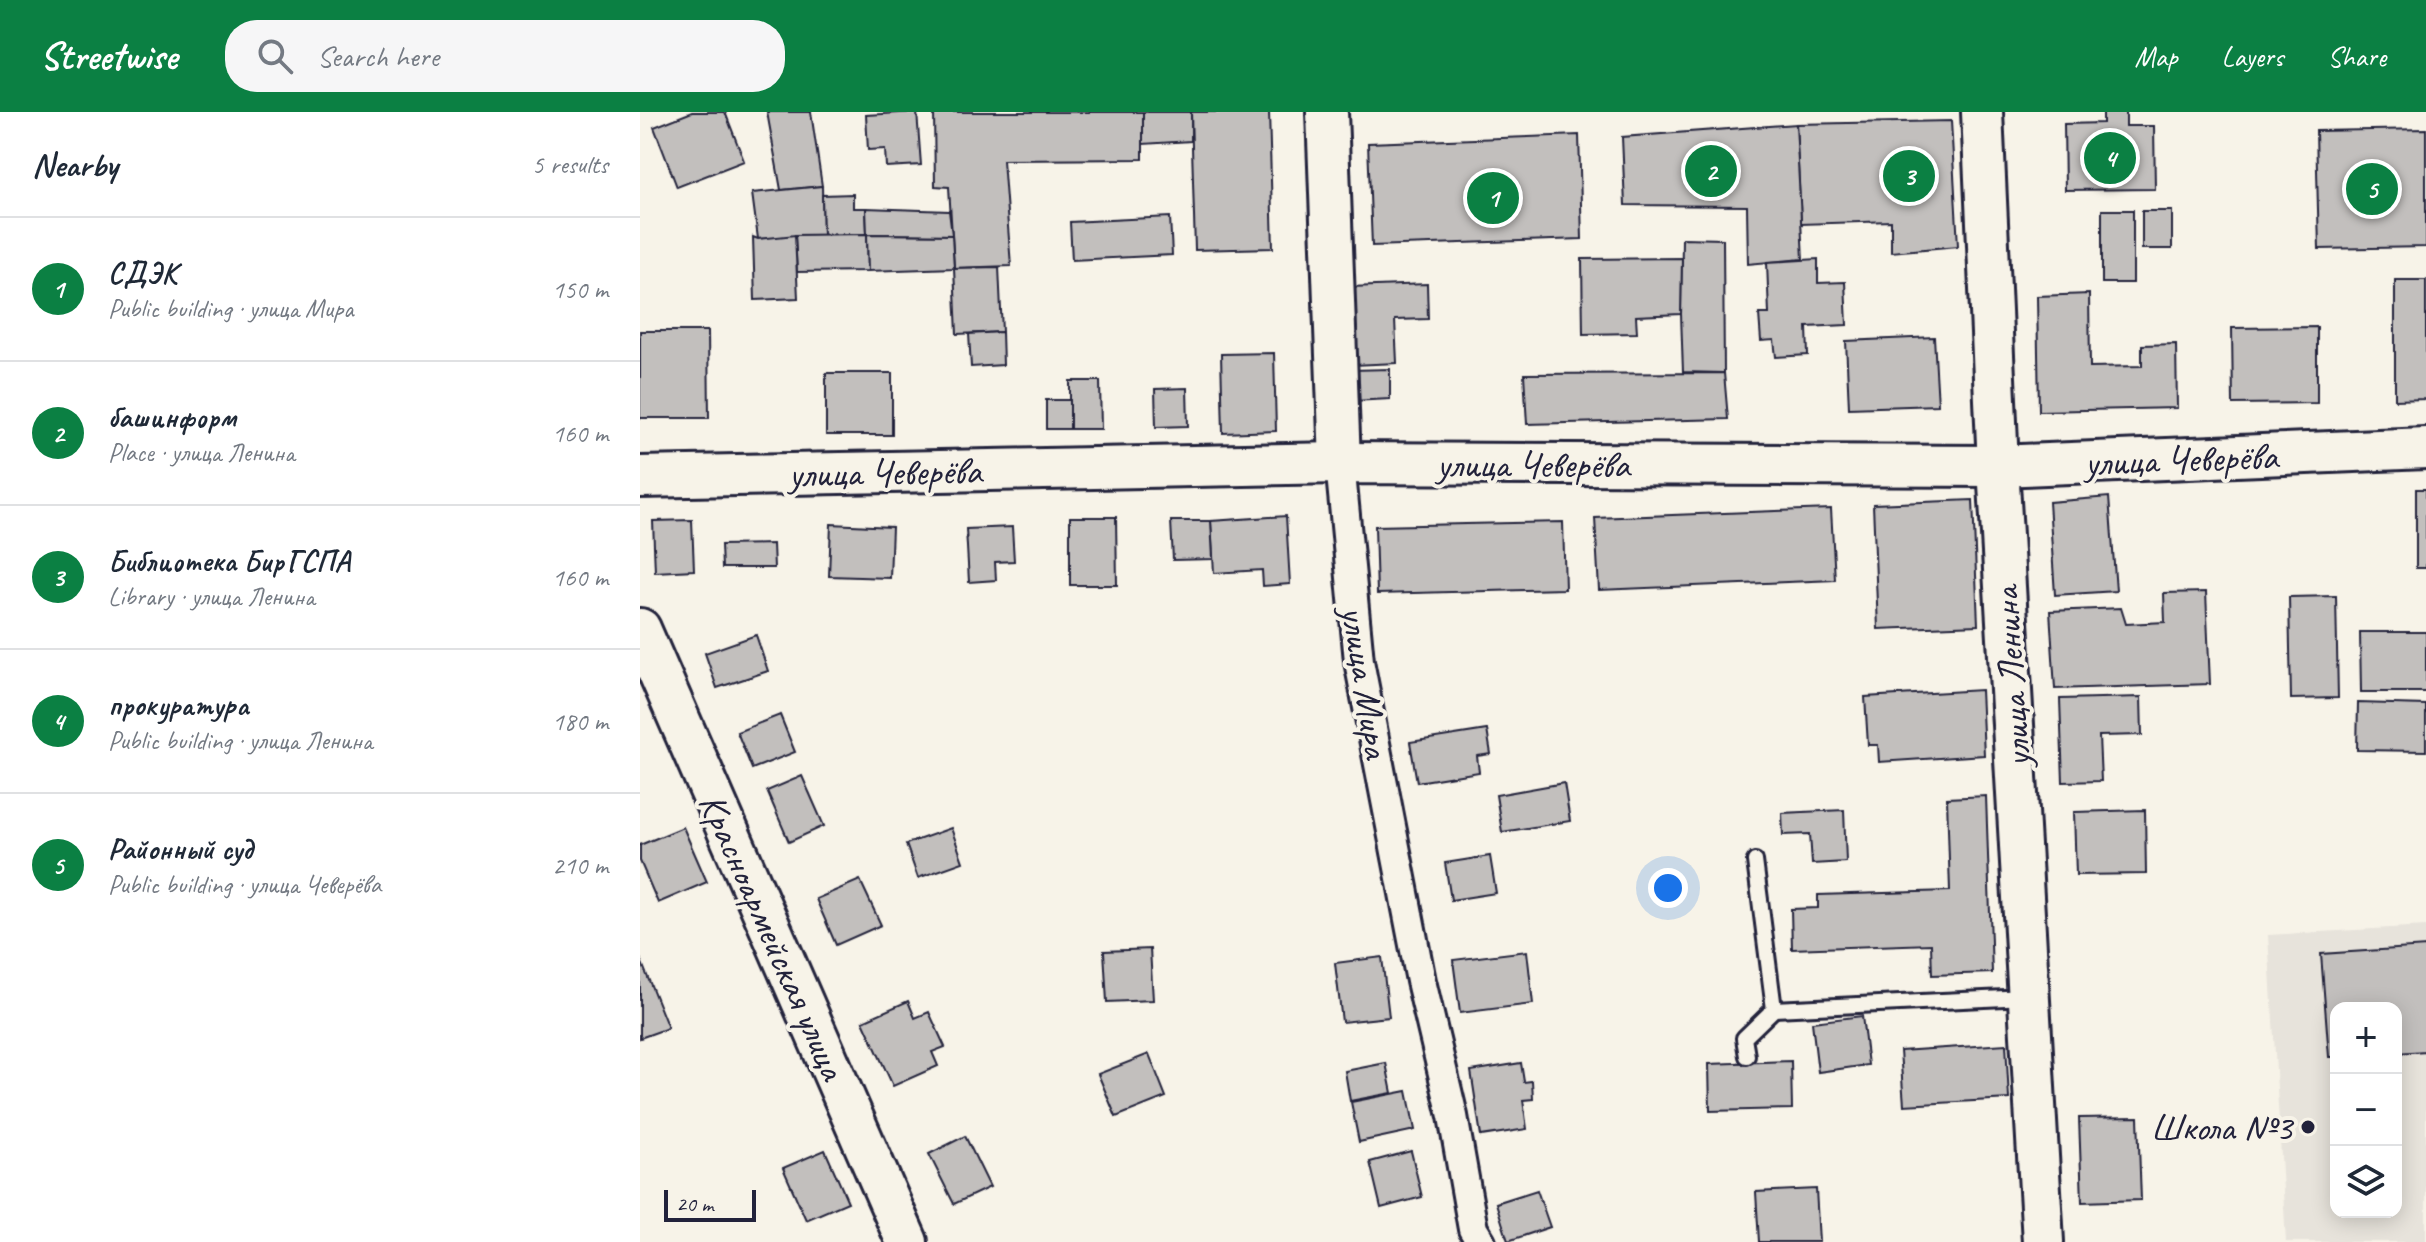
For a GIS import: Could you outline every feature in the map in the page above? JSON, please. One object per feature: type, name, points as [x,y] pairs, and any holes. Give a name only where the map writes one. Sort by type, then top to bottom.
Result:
[{"type":"main road","name":"улица Мира","points":[[1327,112],[1340,463]]},
{"type":"main road","name":"улица Ленина","points":[[1982,112],[1998,466],[2043,1242]]},
{"type":"main road","name":"улица Чеверёва","points":[[640,477],[1340,463],[1998,466],[2426,448]]},
{"type":"main road","name":"Красноармейская улица","points":[[640,629],[907,1242]]},
{"type":"street","name":"улица Мира","points":[[1340,463],[1359,661],[1421,981],[1453,1116],[1473,1229],[1481,1242]]},
{"type":"lane","points":[[1755,861],[1774,1009]]},
{"type":"lane","points":[[1747,1056],[1744,1038],[1774,1009],[2031,997]]},
{"type":"shaded area","name":"Школа №3","points":[[2426,926],[2426,1242],[2286,1242],[2268,935]]},
{"type":"building","points":[[692,112],[725,112],[744,161],[677,187],[654,127]]},
{"type":"building","points":[[767,112],[811,112],[822,186],[781,190]]},
{"type":"building","points":[[917,112],[921,165],[886,167],[885,149],[868,150],[866,115]]},
{"type":"building","points":[[934,112],[1143,112],[1143,159],[1003,160],[1011,266],[954,268],[949,187],[935,186]]},
{"type":"building","points":[[1143,112],[1191,112],[1191,141],[1143,144]]},
{"type":"building","points":[[1191,112],[1269,112],[1273,248],[1195,250]]},
{"type":"building","points":[[2103,112],[2126,112],[2126,126],[2154,126],[2155,189],[2065,190],[2064,124],[2103,123]]},
{"type":"building","points":[[1951,121],[1958,246],[1891,252],[1891,221],[1801,224],[1796,124]]},
{"type":"building","points":[[1796,124],[1803,259],[1748,264],[1747,206],[1625,205],[1622,137]]},
{"type":"building","points":[[2426,129],[2426,247],[2319,249],[2316,131]]},
{"type":"building","points":[[1579,135],[1582,239],[1372,246],[1368,143]]},
{"type":"building","points":[[822,186],[823,235],[758,239],[752,193]]},
{"type":"building","points":[[853,194],[853,208],[866,208],[867,234],[823,235],[822,195]]},
{"type":"building","points":[[866,208],[949,211],[952,235],[867,234]]},
{"type":"building","points":[[2102,210],[2133,210],[2133,283],[2102,283]]},
{"type":"building","points":[[2142,211],[2172,211],[2172,249],[2142,249]]},
{"type":"building","points":[[1170,217],[1172,255],[1072,260],[1070,222]]},
{"type":"building","points":[[867,234],[868,271],[797,272],[795,235]]},
{"type":"building","points":[[867,234],[952,235],[954,268],[868,271]]},
{"type":"building","points":[[795,235],[798,298],[755,300],[753,237]]},
{"type":"building","points":[[1682,238],[1723,239],[1724,373],[1683,372]]},
{"type":"building","points":[[1682,258],[1681,314],[1636,316],[1637,333],[1583,334],[1582,259]]},
{"type":"building","points":[[1818,259],[1818,283],[1845,282],[1847,325],[1807,327],[1808,355],[1776,357],[1774,340],[1761,341],[1759,314],[1769,314],[1767,262]]},
{"type":"building","points":[[999,267],[1002,332],[957,334],[954,268]]},
{"type":"building","points":[[2395,280],[2426,280],[2426,399],[2395,400]]},
{"type":"building","points":[[1427,284],[1428,319],[1395,320],[1397,363],[1353,365],[1350,287]]},
{"type":"building","points":[[2089,294],[2090,367],[2142,366],[2142,345],[2176,344],[2177,408],[2039,411],[2037,296]]},
{"type":"building","points":[[2317,327],[2317,403],[2233,404],[2232,328]]},
{"type":"building","points":[[640,331],[708,331],[709,418],[640,418]]},
{"type":"building","points":[[1002,332],[1003,365],[971,367],[969,334]]},
{"type":"building","points":[[1934,337],[1938,405],[1849,408],[1846,341]]},
{"type":"building","points":[[1274,353],[1276,431],[1223,433],[1221,354]]},
{"type":"building","points":[[1390,369],[1390,399],[1353,401],[1351,370]]},
{"type":"building","points":[[826,373],[892,373],[892,435],[826,435]]},
{"type":"building","points":[[1724,373],[1728,419],[1527,424],[1524,374]]},
{"type":"building","points":[[1070,381],[1100,381],[1101,429],[1070,429]]},
{"type":"building","points":[[1187,388],[1188,426],[1156,427],[1155,389]]},
{"type":"building","points":[[1046,400],[1070,400],[1070,429],[1046,429]]},
{"type":"building","points":[[2416,489],[2426,489],[2426,568],[2416,568]]},
{"type":"building","points":[[2109,497],[2116,591],[2055,595],[2049,502]]},
{"type":"building","points":[[1973,500],[1978,625],[1878,629],[1873,504]]},
{"type":"building","points":[[1831,509],[1835,580],[1599,590],[1595,518]]},
{"type":"building","points":[[1286,516],[1290,584],[1263,586],[1262,570],[1214,573],[1211,521]]},
{"type":"building","points":[[1070,517],[1116,517],[1117,585],[1070,585]]},
{"type":"building","points":[[692,520],[694,570],[655,572],[653,521]]},
{"type":"building","points":[[1171,521],[1211,521],[1213,559],[1173,560]]},
{"type":"building","points":[[1563,522],[1565,589],[1377,594],[1375,526]]},
{"type":"building","points":[[831,524],[892,527],[890,578],[829,576]]},
{"type":"building","points":[[1012,527],[1014,561],[995,562],[996,580],[969,582],[966,529]]},
{"type":"building","points":[[773,544],[774,568],[722,568],[721,545]]},
{"type":"building","points":[[2206,592],[2210,684],[2055,689],[2050,611],[2121,608],[2126,624],[2165,622],[2164,593]]},
{"type":"building","points":[[2336,596],[2338,698],[2291,699],[2289,597]]},
{"type":"building","points":[[2360,632],[2426,632],[2426,692],[2361,692]]},
{"type":"building","points":[[756,635],[768,671],[717,688],[705,653]]},
{"type":"building","points":[[1981,690],[1984,755],[1879,762],[1878,745],[1868,745],[1865,697]]},
{"type":"building","points":[[2141,697],[2142,735],[2099,736],[2101,781],[2063,782],[2060,699]]},
{"type":"building","points":[[2358,703],[2426,705],[2426,751],[2357,750]]},
{"type":"building","points":[[780,715],[795,752],[752,769],[737,732]]},
{"type":"building","points":[[1487,730],[1491,754],[1477,756],[1479,772],[1417,782],[1410,742]]},
{"type":"building","points":[[802,776],[824,826],[789,842],[767,791]]},
{"type":"building","points":[[1564,783],[1570,821],[1502,832],[1496,795]]},
{"type":"building","points":[[1986,796],[1992,973],[1932,975],[1931,944],[1792,949],[1791,909],[1818,908],[1818,895],[1950,891],[1947,798]]},
{"type":"building","points":[[1844,810],[1846,862],[1812,864],[1810,834],[1783,835],[1782,813]]},
{"type":"building","points":[[2145,810],[2146,874],[2076,875],[2074,812]]},
{"type":"building","points":[[683,827],[707,882],[658,903],[640,861],[640,845]]},
{"type":"building","points":[[951,828],[963,862],[918,878],[906,844]]},
{"type":"building","points":[[1490,856],[1496,893],[1451,900],[1445,863]]},
{"type":"building","points":[[860,880],[881,925],[836,945],[816,899]]},
{"type":"building","points":[[2426,947],[2426,1051],[2402,1053],[2402,1002],[2330,1002],[2329,1057],[2321,954]]},
{"type":"building","points":[[1150,949],[1153,1000],[1107,1002],[1104,951]]},
{"type":"building","points":[[1527,951],[1533,1004],[1460,1013],[1453,960]]},
{"type":"building","points":[[1382,957],[1389,1017],[1342,1022],[1335,963]]},
{"type":"building","points":[[640,958],[668,1028],[640,1038]]},
{"type":"building","points":[[908,1001],[915,1018],[929,1012],[945,1047],[932,1052],[938,1066],[893,1086],[863,1021]]},
{"type":"building","points":[[1862,1016],[1868,1065],[1818,1072],[1812,1022]]},
{"type":"building","points":[[2006,1044],[2009,1099],[1904,1105],[1900,1051]]},
{"type":"building","points":[[1149,1054],[1166,1097],[1116,1117],[1098,1074]]},
{"type":"building","points":[[1791,1061],[1792,1109],[1710,1111],[1709,1064]]},
{"type":"building","points":[[1386,1063],[1392,1093],[1350,1101],[1345,1071]]},
{"type":"building","points":[[1521,1063],[1524,1082],[1532,1081],[1533,1099],[1523,1100],[1527,1129],[1481,1136],[1471,1071]]},
{"type":"building","points":[[1407,1091],[1415,1130],[1359,1142],[1351,1102]]},
{"type":"building","points":[[2138,1117],[2141,1200],[2082,1202],[2079,1118]]},
{"type":"building","points":[[965,1136],[990,1187],[954,1204],[929,1154]]},
{"type":"building","points":[[825,1150],[848,1202],[806,1220],[783,1168]]},
{"type":"building","points":[[1411,1151],[1422,1197],[1381,1208],[1370,1162]]},
{"type":"building","points":[[1816,1189],[1819,1242],[1759,1242],[1756,1192]]},
{"type":"building","points":[[1537,1190],[1550,1227],[1508,1241],[1496,1203]]},
{"type":"place","name":"прокуратура","points":[[2110,158]]},
{"type":"place","name":"башинформ","points":[[1711,171]]},
{"type":"place","name":"Библиотека БирГСПА","points":[[1909,176]]},
{"type":"place","name":"Районный суд","points":[[2372,189]]},
{"type":"place","name":"СДЭК","points":[[1493,198]]},
{"type":"place","name":"Школа №3","points":[[2308,1127]]}]
